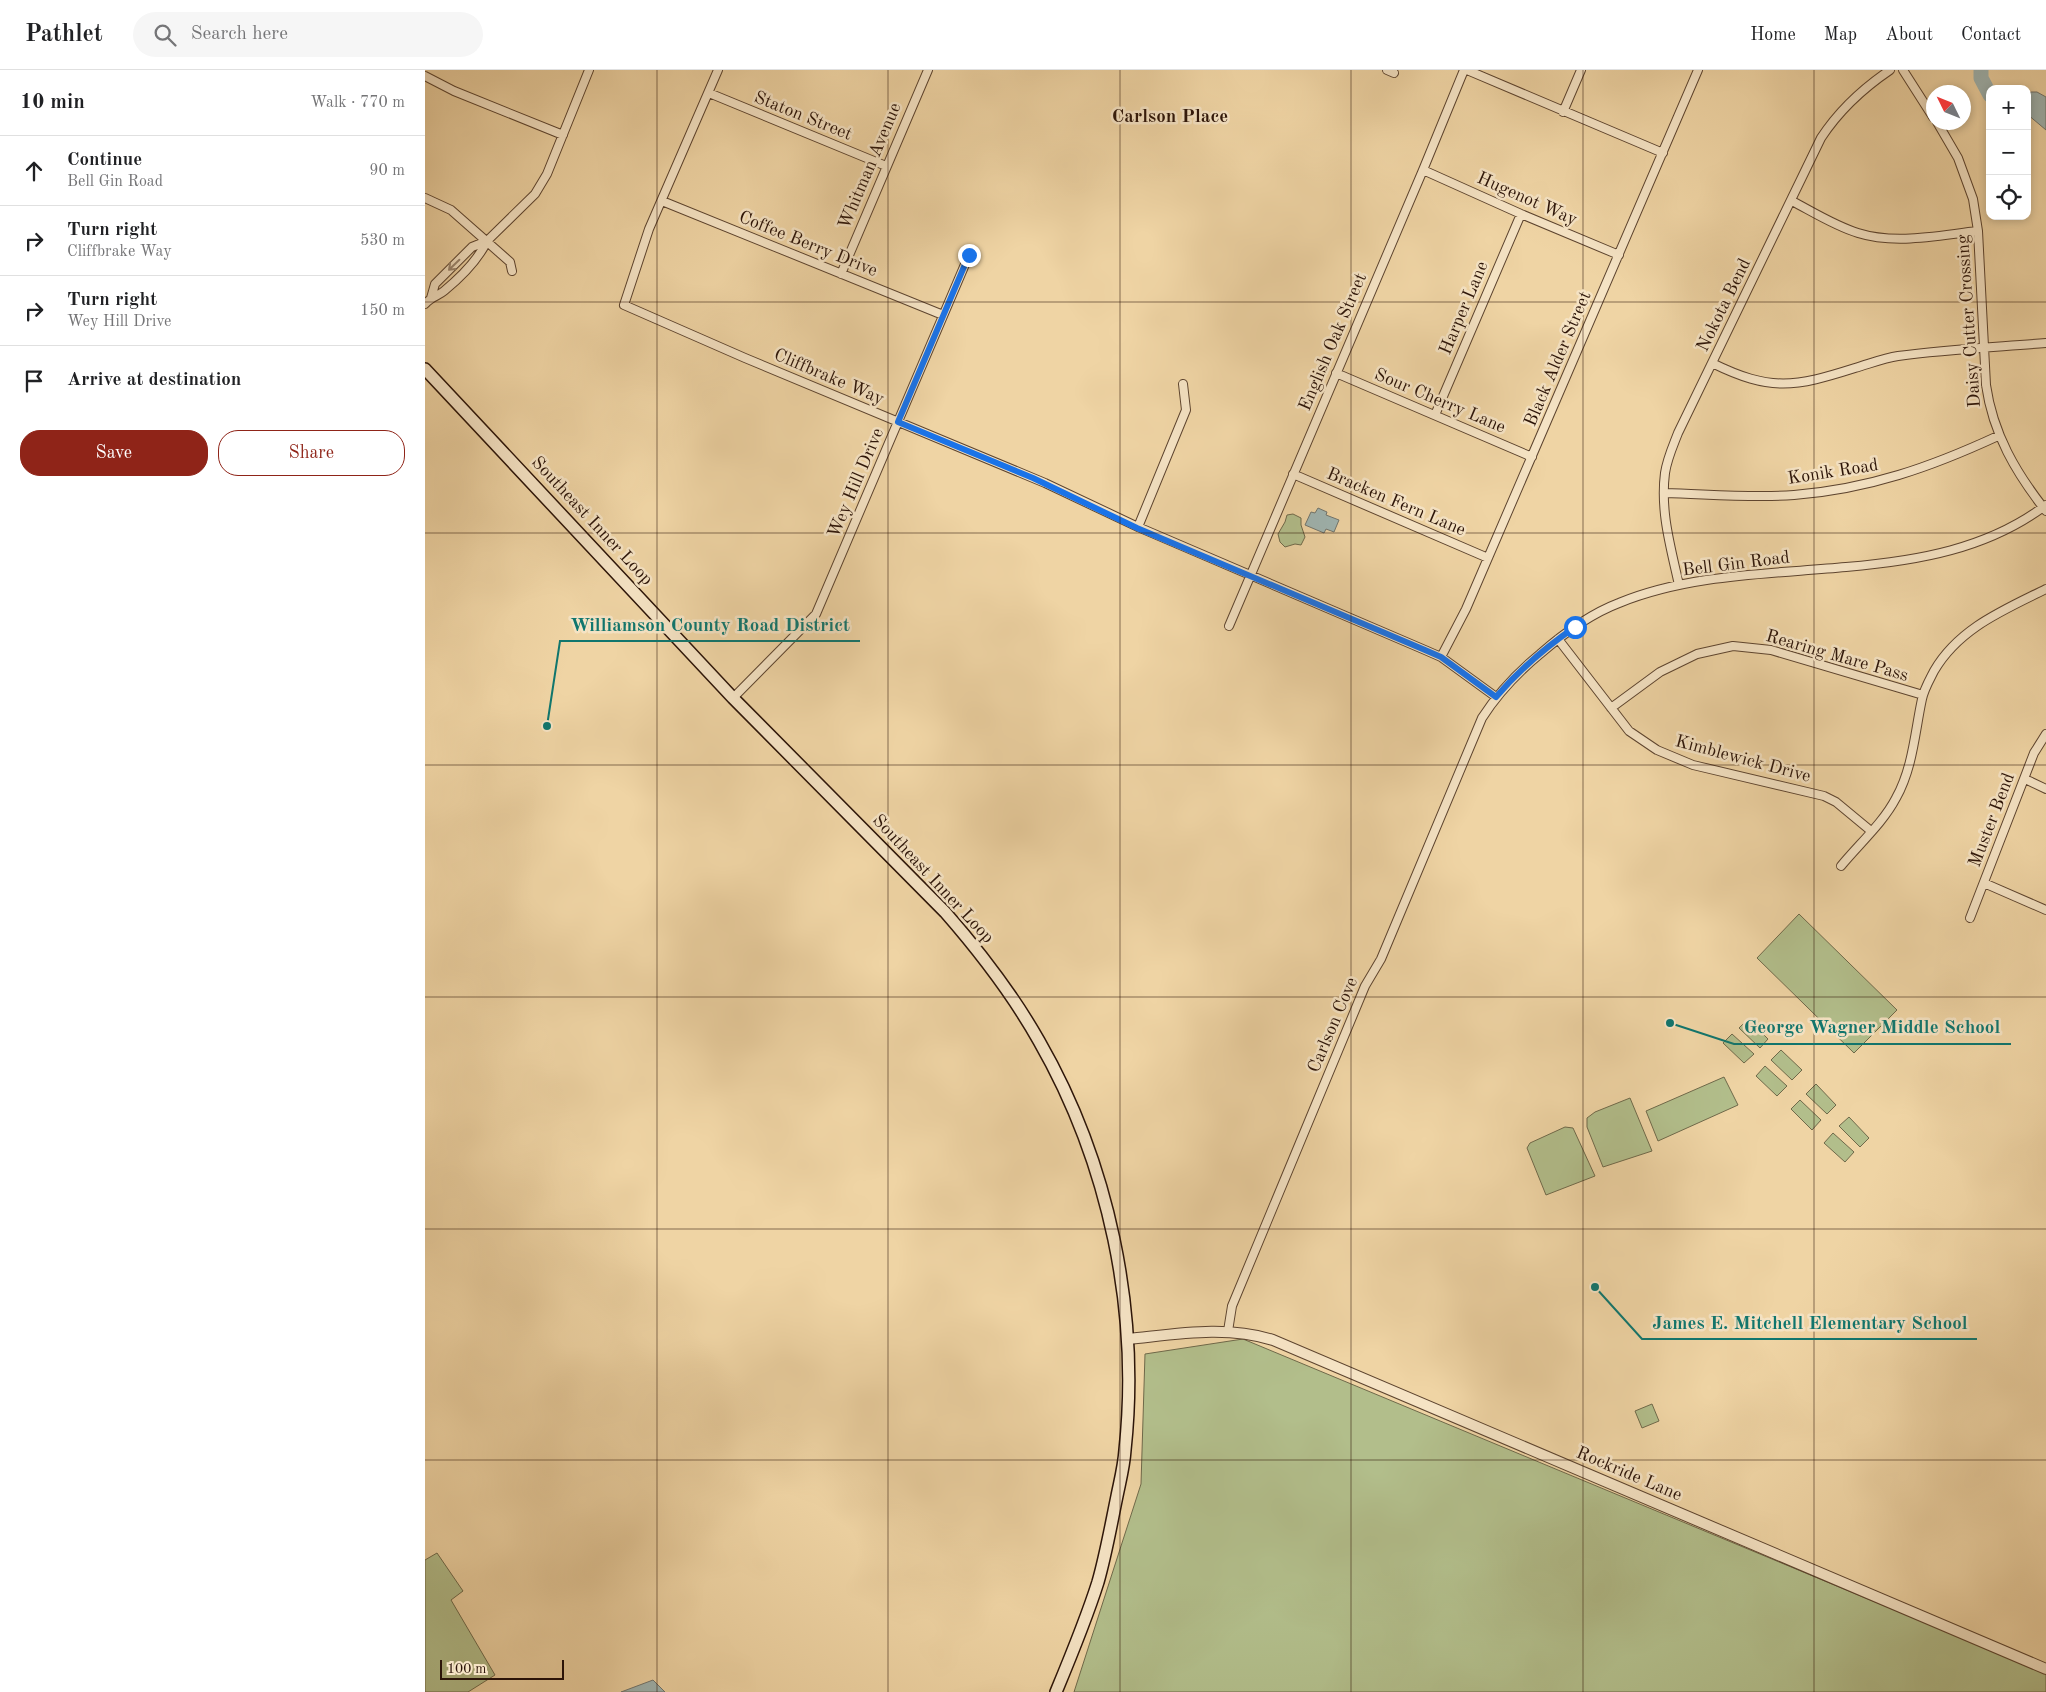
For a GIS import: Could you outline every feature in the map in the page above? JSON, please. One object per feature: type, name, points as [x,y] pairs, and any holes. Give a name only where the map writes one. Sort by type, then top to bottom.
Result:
[{"type":"main road","name":"Southeast Inner Loop","points":[[425,369],[733,698],[945,912],[975,947],[1009,994],[1039,1041],[1078,1123],[1096,1171],[1115,1244],[1129,1339],[1128,1419],[1125,1453],[1109,1535],[1098,1582],[1055,1692]]},
{"type":"street","points":[[428,301],[443,293],[480,256],[487,241],[535,194],[547,174],[589,70]]},
{"type":"street","name":"Cliffbrake Way","points":[[718,70],[646,238],[624,305],[745,358],[1045,483],[1137,528],[1441,657],[1496,697]]},
{"type":"street","name":"Whitman Avenue","points":[[841,274],[927,70]]},
{"type":"street","points":[[1465,70],[1663,153]]},
{"type":"street","name":"English Oak Street","points":[[1229,626],[1465,70]]},
{"type":"street","points":[[1563,112],[1581,70]]},
{"type":"street","name":"Black Alder Street","points":[[1441,657],[1466,610],[1698,70]]},
{"type":"street","name":"Nokota Bend","points":[[1679,585],[1666,528],[1665,474],[1669,457],[1712,363],[1821,138],[1834,118],[1856,95],[1890,70]]},
{"type":"street","points":[[1903,70],[1926,106]]},
{"type":"street","points":[[425,76],[563,135]]},
{"type":"street","name":"Staton Street","points":[[709,93],[886,166]]},
{"type":"street","name":"Daisy Cutter Crossing","points":[[1942,130],[1958,158],[1973,199],[1978,231],[1986,385],[1989,408],[1998,436],[2045,508]]},
{"type":"street","name":"Hugenot Way","points":[[1423,170],[1619,255]]},
{"type":"street","points":[[425,198],[451,210],[510,262],[511,271]]},
{"type":"street","name":"Coffee Berry Drive","points":[[662,201],[943,316]]},
{"type":"street","points":[[1792,201],[1841,227],[1878,237],[1898,238],[1978,231]]},
{"type":"street","name":"Harper Lane","points":[[1435,415],[1521,214]]},
{"type":"street","points":[[428,301],[435,284],[472,247],[487,241]]},
{"type":"street","name":"Wey Hill Drive","points":[[733,698],[816,614],[969,255]]},
{"type":"street","points":[[1712,363],[1745,378],[1761,382],[1799,384],[1896,356],[2046,342]]},
{"type":"street","name":"Sour Cherry Lane","points":[[1336,373],[1532,457]]},
{"type":"street","points":[[1137,528],[1186,410],[1183,384]]},
{"type":"street","name":"Konik Road","points":[[1665,493],[1793,495],[1840,489],[1869,484],[1920,469],[1998,436]]},
{"type":"street","name":"Bracken Fern Lane","points":[[1293,474],[1488,558]]},
{"type":"street","name":"Bell Gin Road","points":[[1475,734],[1481,718],[1514,676],[1558,639],[1618,603],[1679,585],[1719,579],[1912,560],[1982,541],[2045,508]]},
{"type":"street","points":[[1841,866],[1887,813],[1897,798],[1904,780],[1923,695],[1939,662],[1950,648],[1970,630],[1992,615],[2046,588]]},
{"type":"street","name":"Kimblewick Drive","points":[[1558,639],[1629,731],[1643,742],[1693,765],[1824,796],[1836,802],[1871,831]]},
{"type":"street","name":"Rearing Mare Pass","points":[[1611,708],[1659,672],[1697,654],[1733,646],[1771,650],[1923,695]]},
{"type":"street","name":"Carlson Cove","points":[[1228,1331],[1232,1306],[1263,1231],[1365,986],[1381,959],[1475,734]]},
{"type":"street","name":"Muster Bend","points":[[1970,918],[2034,753],[2046,734]]},
{"type":"street","points":[[2025,780],[2046,789]]},
{"type":"street","points":[[1984,883],[2046,910]]},
{"type":"street","name":"Rockride Lane","points":[[1129,1339],[1228,1331],[1256,1335],[1282,1344],[2046,1668]]},
{"type":"green space","points":[[1293,514],[1301,518],[1305,537],[1301,545],[1295,544],[1285,547],[1280,542],[1278,534],[1287,515]]},
{"type":"green space","points":[[1799,914],[1897,1010],[1854,1053],[1757,958]]},
{"type":"green space","points":[[1748,1019],[1768,1039],[1760,1048],[1739,1028]]},
{"type":"green space","points":[[1732,1034],[1754,1054],[1744,1063],[1723,1043]]},
{"type":"green space","points":[[1781,1050],[1802,1070],[1792,1080],[1771,1060]]},
{"type":"green space","points":[[1765,1066],[1787,1086],[1777,1096],[1756,1076]]},
{"type":"green space","points":[[1724,1077],[1738,1105],[1658,1141],[1646,1111]]},
{"type":"green space","points":[[1816,1084],[1836,1105],[1827,1114],[1806,1094]]},
{"type":"green space","points":[[1630,1098],[1652,1151],[1603,1167],[1587,1127],[1587,1118],[1595,1112]]},
{"type":"green space","points":[[1800,1100],[1821,1120],[1812,1130],[1791,1109]]},
{"type":"green space","points":[[1849,1117],[1869,1138],[1860,1147],[1839,1126]]},
{"type":"green space","points":[[1565,1127],[1573,1128],[1595,1176],[1546,1195],[1527,1148],[1530,1143]]},
{"type":"green space","points":[[1833,1133],[1854,1152],[1845,1162],[1824,1143]]},
{"type":"green space","points":[[1243,1339],[2046,1673],[2046,1692],[1074,1692],[1141,1484],[1145,1354]]},
{"type":"green space","points":[[1652,1404],[1659,1421],[1642,1428],[1635,1411]]},
{"type":"green space","points":[[437,1553],[463,1591],[451,1600],[495,1675],[468,1692],[425,1692],[425,1560]]},
{"type":"water","points":[[2031,92],[2037,92],[2046,97],[2046,130],[2031,117]]},
{"type":"water","points":[[1318,508],[1327,512],[1326,515],[1339,520],[1334,532],[1326,529],[1324,533],[1305,525],[1311,512],[1315,513]]},
{"type":"water","points":[[653,1680],[665,1692],[621,1692]]},
{"type":"waterway","points":[[1981,70],[1981,78],[1986,87]]},
{"type":"place","name":"Williamson County Road District","points":[[547,726]]},
{"type":"place","name":"George Wagner Middle School","points":[[1670,1023]]},
{"type":"place","name":"James E. Mitchell Elementary School","points":[[1595,1287]]},
{"type":"district","name":"Carlson Place","points":[[1170,117]]},
{"type":"route","points":[[969,255],[898,422],[1045,483],[1137,528],[1441,657],[1496,697],[1514,676],[1575,627]]}]
